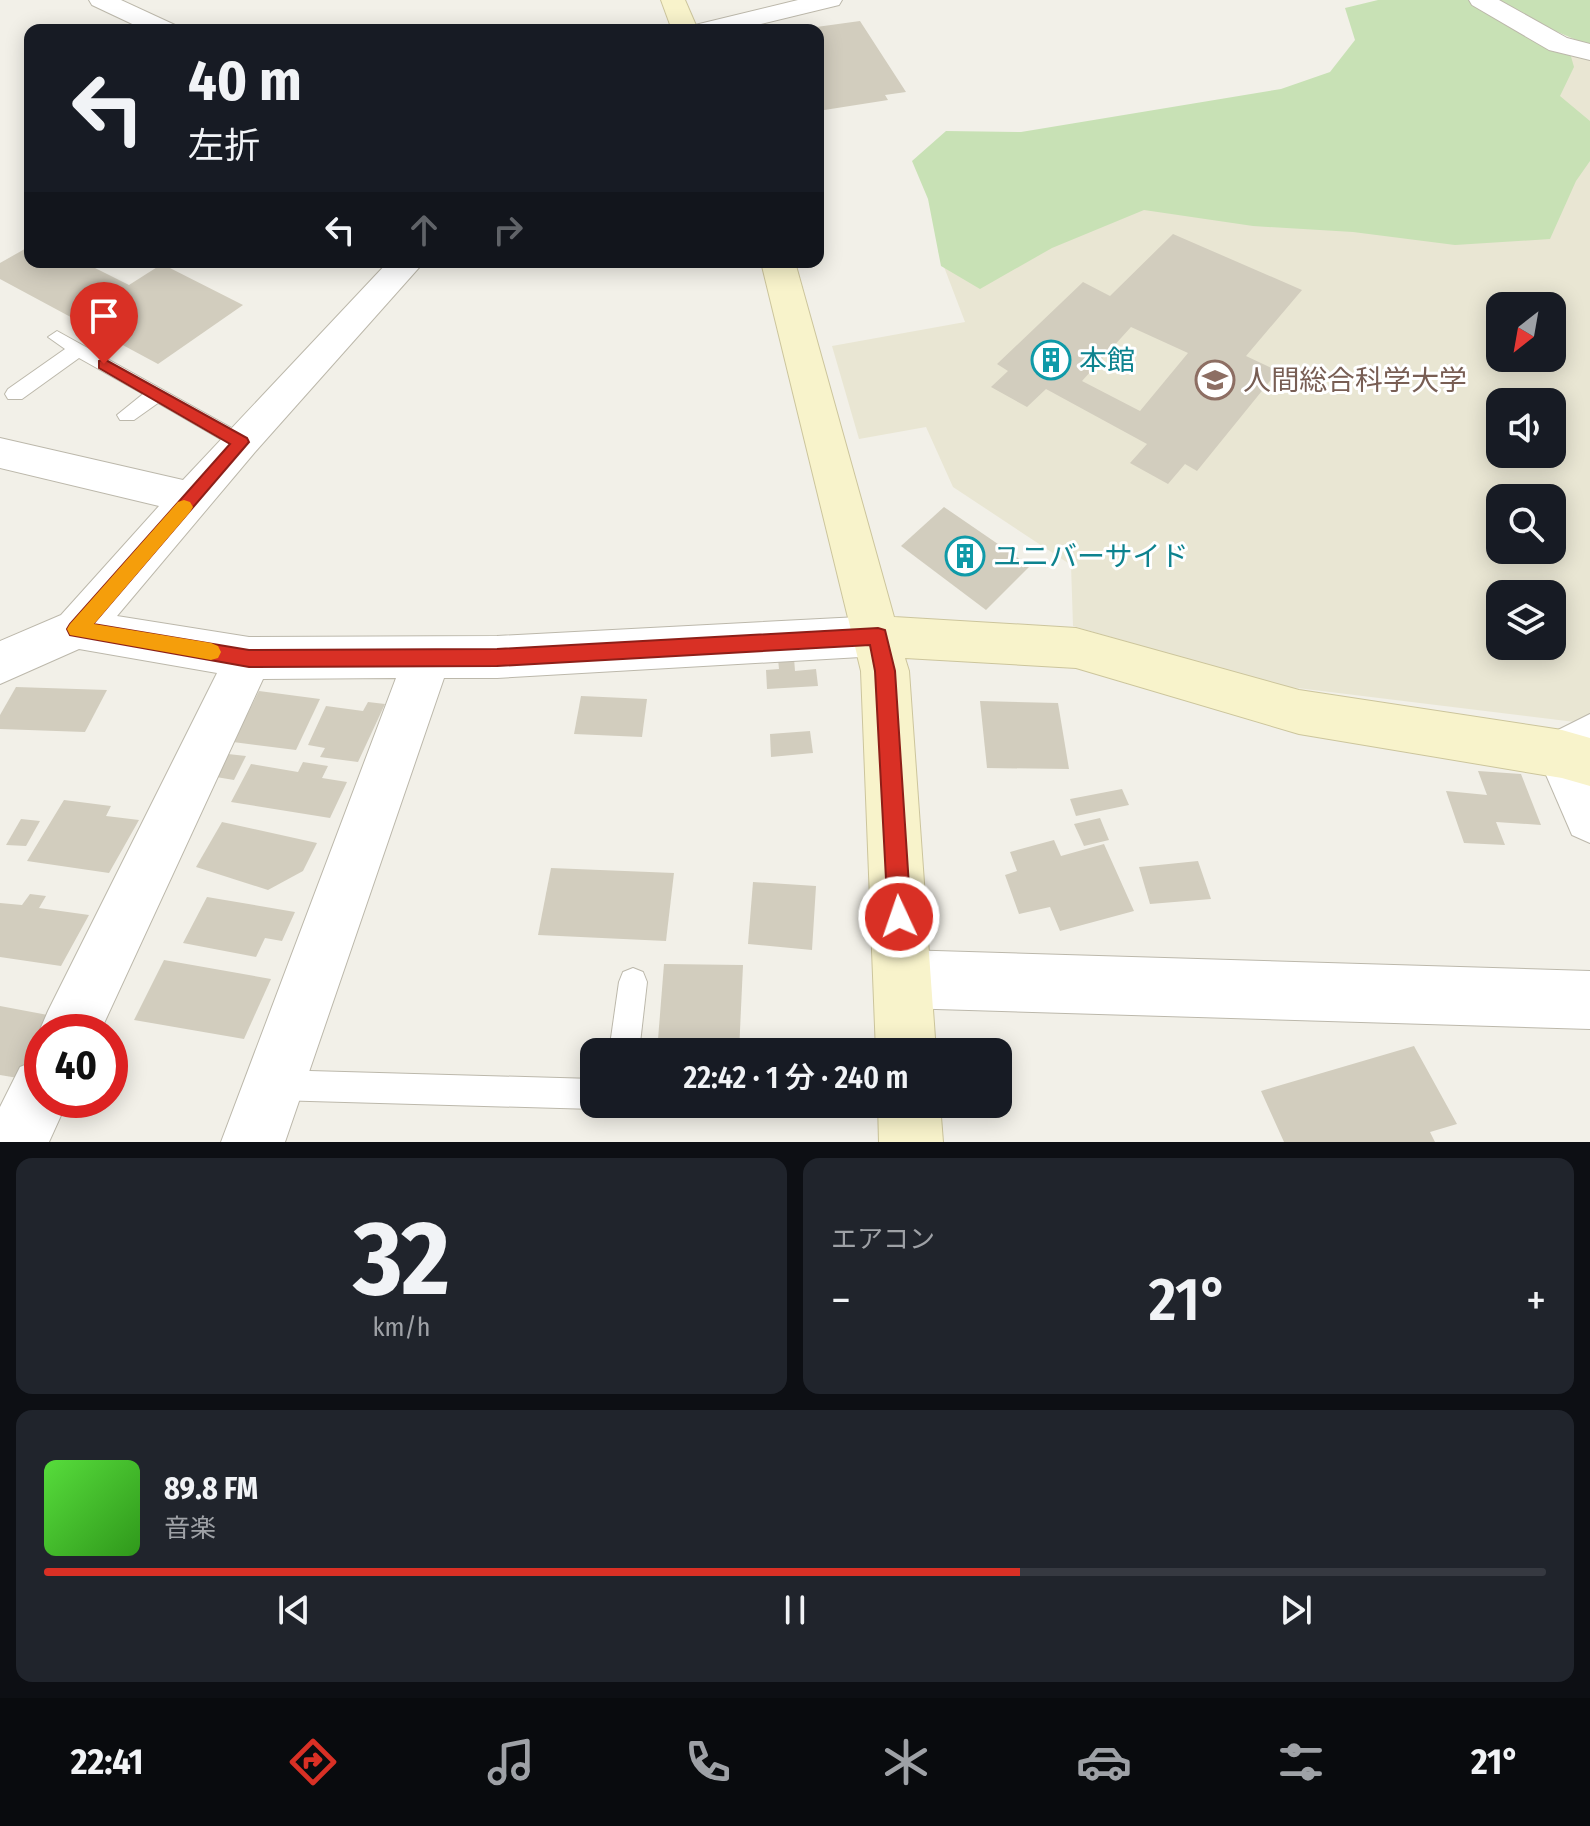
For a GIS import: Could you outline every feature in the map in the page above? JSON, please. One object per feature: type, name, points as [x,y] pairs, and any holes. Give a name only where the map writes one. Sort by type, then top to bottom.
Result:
[{"type":"street","points":[[101,0],[153,24]]},
{"type":"street","points":[[673,0],[683,24]]},
{"type":"street","points":[[729,24],[830,0]]},
{"type":"street","points":[[1481,0],[1558,44],[1590,52]]},
{"type":"street","points":[[3,666],[77,629],[241,442],[401,268]]},
{"type":"street","points":[[779,268],[885,671],[905,1038]]},
{"type":"street","points":[[0,453],[193,498]]},
{"type":"street","points":[[77,629],[249,658],[427,659],[878,636],[1076,648],[1299,712],[1581,751],[1590,817]]},
{"type":"street","points":[[78,1014],[249,658]]},
{"type":"street","points":[[253,1142],[427,659]]},
{"type":"street","points":[[903,979],[1590,1000]]},
{"type":"street","points":[[16,1142],[28,1118]]},
{"type":"street","points":[[910,1118],[911,1142]]},
{"type":"lane","points":[[57,337],[241,442]]},
{"type":"lane","points":[[15,394],[78,349]]},
{"type":"lane","points":[[127,415],[157,394]]},
{"type":"lane","points":[[626,1038],[633,982]]},
{"type":"lane","points":[[274,1085],[580,1094]]},
{"type":"shaded area","name":"人間総合科学大学","points":[[1536,36],[1590,60],[1590,716],[1583,723],[1281,686],[1073,626],[1071,565],[953,487],[926,427],[859,439],[832,346],[965,322],[938,251],[1456,146]]},
{"type":"green space","points":[[1378,0],[1590,0],[1590,46],[1537,23],[1566,39],[1574,67],[1560,96],[1590,121],[1590,161],[1576,181],[1550,239],[1455,245],[1353,232],[1253,226],[1144,210],[1052,248],[980,289],[941,266],[928,199],[912,161],[946,131],[1021,132],[1281,89],[1330,72],[1355,40],[1345,8]]},
{"type":"building","points":[[860,21],[906,92],[885,95],[888,100],[824,110],[824,26]]},
{"type":"building","name":"本館","points":[[1173,234],[1302,290],[1246,356],[1278,371],[1197,471],[1185,464],[1168,484],[1130,463],[1147,444],[1046,389],[1027,407],[991,387],[1008,371],[997,364],[1083,282],[1110,296]],"holes":[[[1131,327],[1188,353],[1140,411],[1082,381]]]},
{"type":"building","points":[[24,249],[24,268],[95,268],[129,285],[156,268],[170,268],[243,305],[158,364],[0,279],[0,263]]},
{"type":"building","name":"ユニバーサイド","points":[[944,507],[1030,566],[986,610],[901,546]]},
{"type":"building","points":[[794,658],[795,671],[816,669],[818,686],[767,689],[766,670],[779,669],[778,659]]},
{"type":"building","points":[[16,687],[107,690],[85,732],[0,729],[0,715]]},
{"type":"building","points":[[259,691],[320,699],[296,750],[233,742]]},
{"type":"building","points":[[581,696],[647,699],[642,737],[574,734]]},
{"type":"building","points":[[980,701],[1058,703],[1069,769],[987,768]]},
{"type":"building","points":[[368,702],[385,704],[358,762],[320,757],[325,748],[308,745],[326,706],[363,711]]},
{"type":"building","points":[[810,731],[813,753],[771,757],[770,734]]},
{"type":"building","points":[[228,754],[246,756],[234,780],[216,777]]},
{"type":"building","points":[[303,762],[328,766],[322,778],[347,782],[330,818],[231,802],[251,764],[298,772]]},
{"type":"building","points":[[1478,771],[1521,774],[1541,825],[1496,822],[1505,845],[1464,843],[1446,791],[1487,795]]},
{"type":"building","points":[[1122,789],[1129,805],[1076,816],[1070,799]]},
{"type":"building","points":[[64,800],[111,806],[106,816],[139,820],[109,873],[27,861]]},
{"type":"building","points":[[1100,818],[1109,840],[1084,846],[1074,824]]},
{"type":"building","points":[[21,819],[40,821],[26,846],[6,845]]},
{"type":"building","points":[[222,822],[317,843],[303,871],[268,890],[196,867]]},
{"type":"building","points":[[1054,840],[1061,856],[1104,844],[1134,911],[1060,931],[1050,907],[1019,914],[1005,875],[1017,871],[1010,852]]},
{"type":"building","points":[[1198,861],[1211,899],[1150,904],[1139,867]]},
{"type":"building","points":[[551,868],[674,873],[666,941],[538,935]]},
{"type":"building","points":[[753,882],[816,886],[812,950],[748,944]]},
{"type":"building","points":[[30,894],[46,896],[39,908],[89,915],[61,966],[0,957],[0,903],[22,905]]},
{"type":"building","points":[[207,897],[295,912],[282,941],[265,938],[256,957],[183,943]]},
{"type":"building","points":[[164,960],[271,979],[244,1039],[134,1020]]},
{"type":"building","points":[[664,964],[743,965],[740,1038],[658,1038]]},
{"type":"building","points":[[0,1006],[42,1014],[24,1014],[24,1067],[18,1078],[0,1075]]},
{"type":"building","points":[[1414,1046],[1457,1124],[1430,1132],[1435,1142],[1284,1142],[1261,1091]]},
{"type":"slow traffic","points":[[184,507],[77,629],[211,652]]},
{"type":"place","name":"本館","points":[[1051,360]]},
{"type":"place","name":"人間総合科学大学","points":[[1215,380]]},
{"type":"place","name":"ユニバーサイド","points":[[965,556]]},
{"type":"route","points":[[104,364],[241,442],[77,629],[249,658],[497,657],[878,636],[885,671],[899,917]]}]
